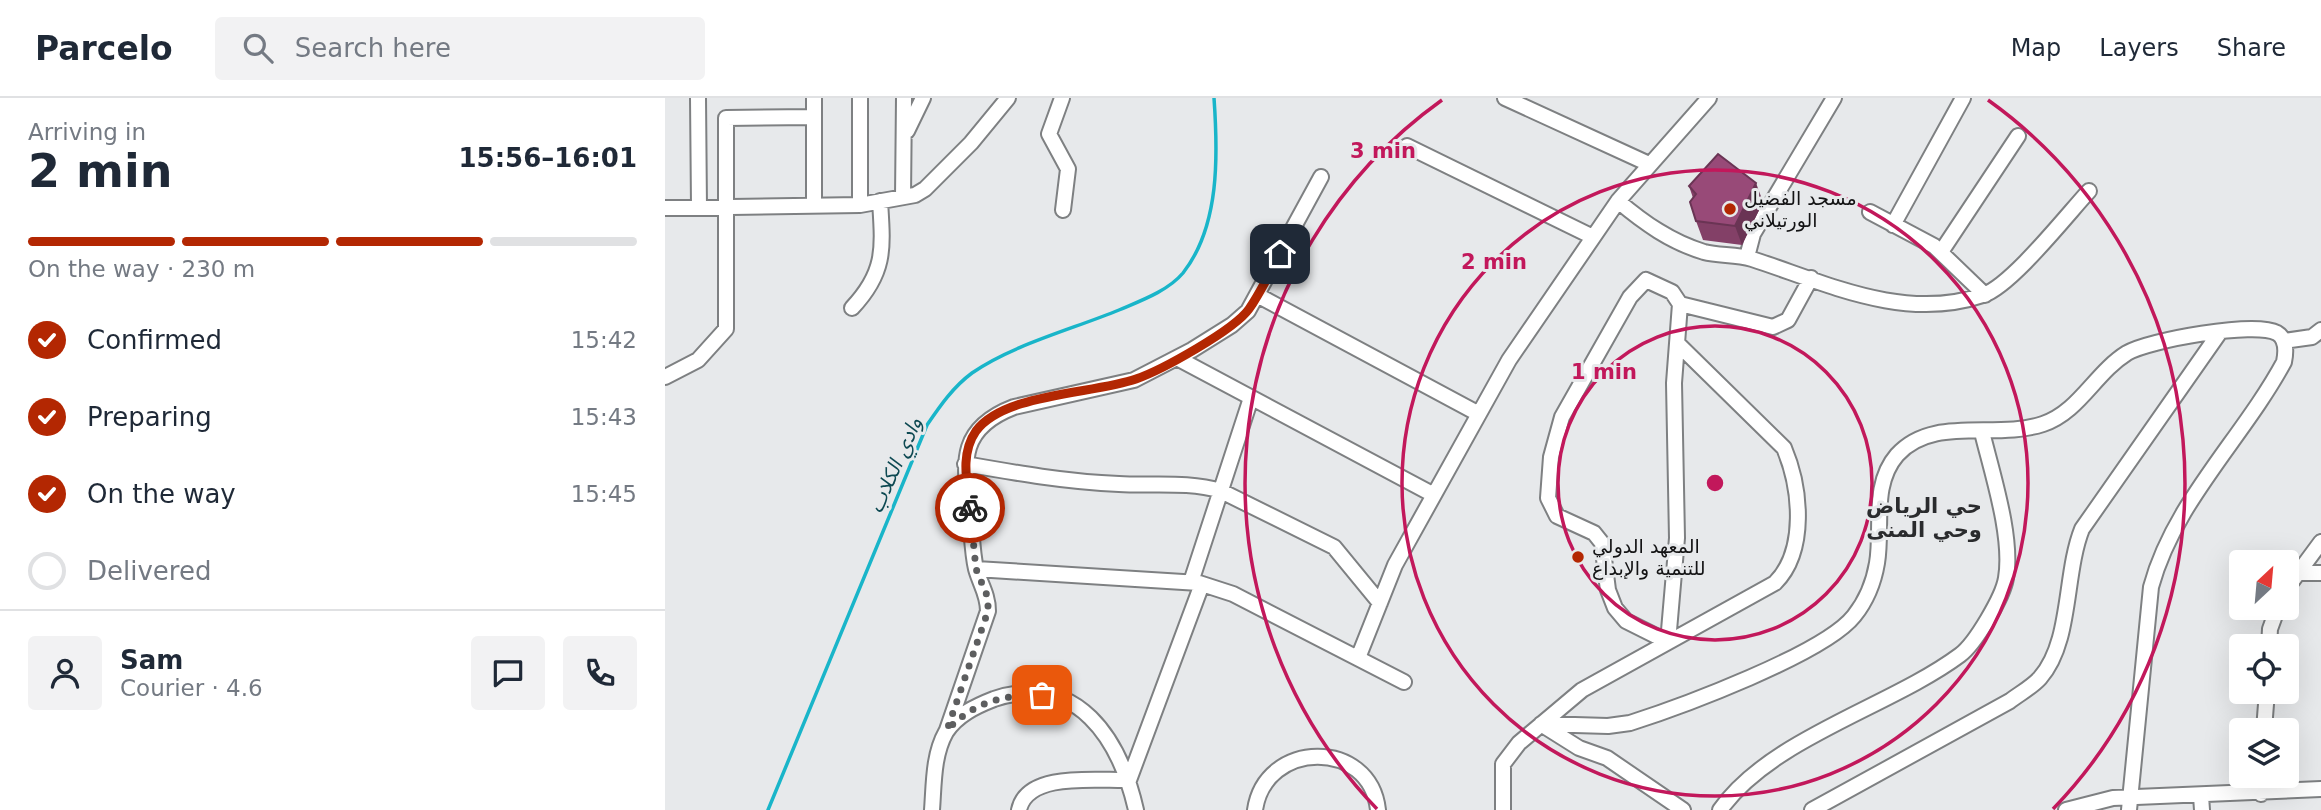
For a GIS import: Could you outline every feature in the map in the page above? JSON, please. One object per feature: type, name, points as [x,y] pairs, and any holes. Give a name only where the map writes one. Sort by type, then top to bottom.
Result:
[{"type":"street","points":[[698,98],[699,207]]},
{"type":"street","points":[[814,98],[814,206]]},
{"type":"street","points":[[860,98],[860,205]]},
{"type":"street","points":[[903,197],[904,98]]},
{"type":"street","points":[[904,135],[923,98]]},
{"type":"street","points":[[665,208],[860,205],[915,195],[925,189],[971,143],[1008,98]]},
{"type":"street","points":[[1062,98],[1049,134],[1068,169],[1063,209]]},
{"type":"street","points":[[1505,98],[1649,164]]},
{"type":"street","points":[[1747,257],[1753,234],[1835,98]]},
{"type":"street","points":[[1893,225],[1963,98]]},
{"type":"street","points":[[1358,658],[1395,565],[1509,359],[1618,201],[1706,99]]},
{"type":"street","points":[[665,377],[698,360],[726,329],[726,118],[814,117]]},
{"type":"street","points":[[1941,252],[2018,136]]},
{"type":"street","points":[[1407,146],[1593,237]]},
{"type":"street","points":[[932,810],[936,760],[988,611],[988,598],[976,569],[965,464],[969,443],[977,429],[997,413],[1014,407],[1134,380],[1232,325],[1248,311],[1321,177]]},
{"type":"street","points":[[1618,201],[1650,228],[1705,252],[1747,257],[1871,299],[1934,307],[1985,295],[2006,280],[2089,191]]},
{"type":"street","points":[[852,308],[868,291],[880,268],[883,246],[880,201]]},
{"type":"street","points":[[1871,212],[1941,252],[1985,295]]},
{"type":"street","points":[[1680,304],[1773,327],[1788,320],[1811,278]]},
{"type":"street","points":[[1646,281],[1672,292],[1680,304],[1673,412],[1677,526],[1668,642],[1626,621],[1615,608],[1608,590],[1602,543],[1594,533],[1557,516],[1548,499],[1551,457],[1562,417],[1630,297],[1646,281]]},
{"type":"street","points":[[1257,295],[1479,414]]},
{"type":"street","points":[[1541,724],[1608,726],[1630,723],[1798,655],[1838,631],[1853,617],[1872,583],[1878,562],[1883,480],[1897,455],[1929,434],[2024,430],[2061,416],[2108,368],[2138,347],[2220,332],[2265,330],[2279,334],[2284,341],[2284,362],[2178,523],[2157,564],[2151,587],[2129,804]]},
{"type":"street","points":[[1812,810],[2010,701],[2040,679],[2058,649],[2072,553],[2082,528],[2220,332]]},
{"type":"street","points":[[2284,341],[2318,336]]},
{"type":"street","points":[[1503,810],[1503,764],[1520,743],[1541,724],[1582,690],[1775,583],[1787,571],[1795,554],[1798,522],[1789,459],[1784,448],[1679,345]]},
{"type":"street","points":[[1177,358],[1434,495]]},
{"type":"street","points":[[1129,780],[1197,583],[1221,491],[1251,398]]},
{"type":"street","points":[[1720,810],[1731,795],[1770,762],[1962,654],[1987,621],[2006,579],[2003,516],[1982,432]]},
{"type":"street","points":[[965,464],[1055,479],[1120,485],[1203,486],[1221,491],[1334,547],[1380,603]]},
{"type":"street","points":[[2299,568],[2321,542]]},
{"type":"street","points":[[976,569],[1197,583],[1233,594],[1404,682]]},
{"type":"street","points":[[2299,573],[2321,573]]},
{"type":"street","points":[[947,730],[967,712],[997,698],[1019,694],[1063,699],[1098,723],[1117,748],[1136,810]]},
{"type":"street","points":[[1541,724],[1579,748],[1607,758],[1683,810]]},
{"type":"street","points":[[1255,810],[1260,789],[1277,770],[1298,758],[1326,755],[1340,759],[1362,776],[1377,800],[1378,810]]},
{"type":"street","points":[[1019,810],[1024,797],[1047,782],[1129,780]]},
{"type":"street","points":[[2261,788],[2261,794]]},
{"type":"street","points":[[2066,810],[2097,800],[2129,804],[2201,803],[2321,789]]},
{"type":"building","points":[[1718,154],[1756,183],[1735,226],[1696,221],[1690,202],[1696,194],[1689,186]]},
{"type":"waterway","name":"وادي الكلاب","points":[[768,810],[927,425],[959,384],[988,363],[1024,346],[1145,299],[1170,285],[1183,273],[1204,234],[1210,212],[1216,166],[1214,98]]},
{"type":"way so far","points":[[970,508],[976,569],[988,598],[988,611],[947,730],[959,717],[976,706],[997,698],[1019,694],[1042,695]]},
{"type":"place","name":"مسجد الفضيل الورتيلاني","points":[[1730,209]]},
{"type":"place","name":"المعهد الدولي للتنمية والإبداع","points":[[1578,557]]},
{"type":"district","name":"حي الرياض وحي المنى","points":[[1924,518]]},
{"type":"route","points":[[970,508],[965,464],[969,443],[977,429],[987,420],[1014,407],[1134,380],[1171,362],[1232,325],[1248,311],[1280,254]]}]
